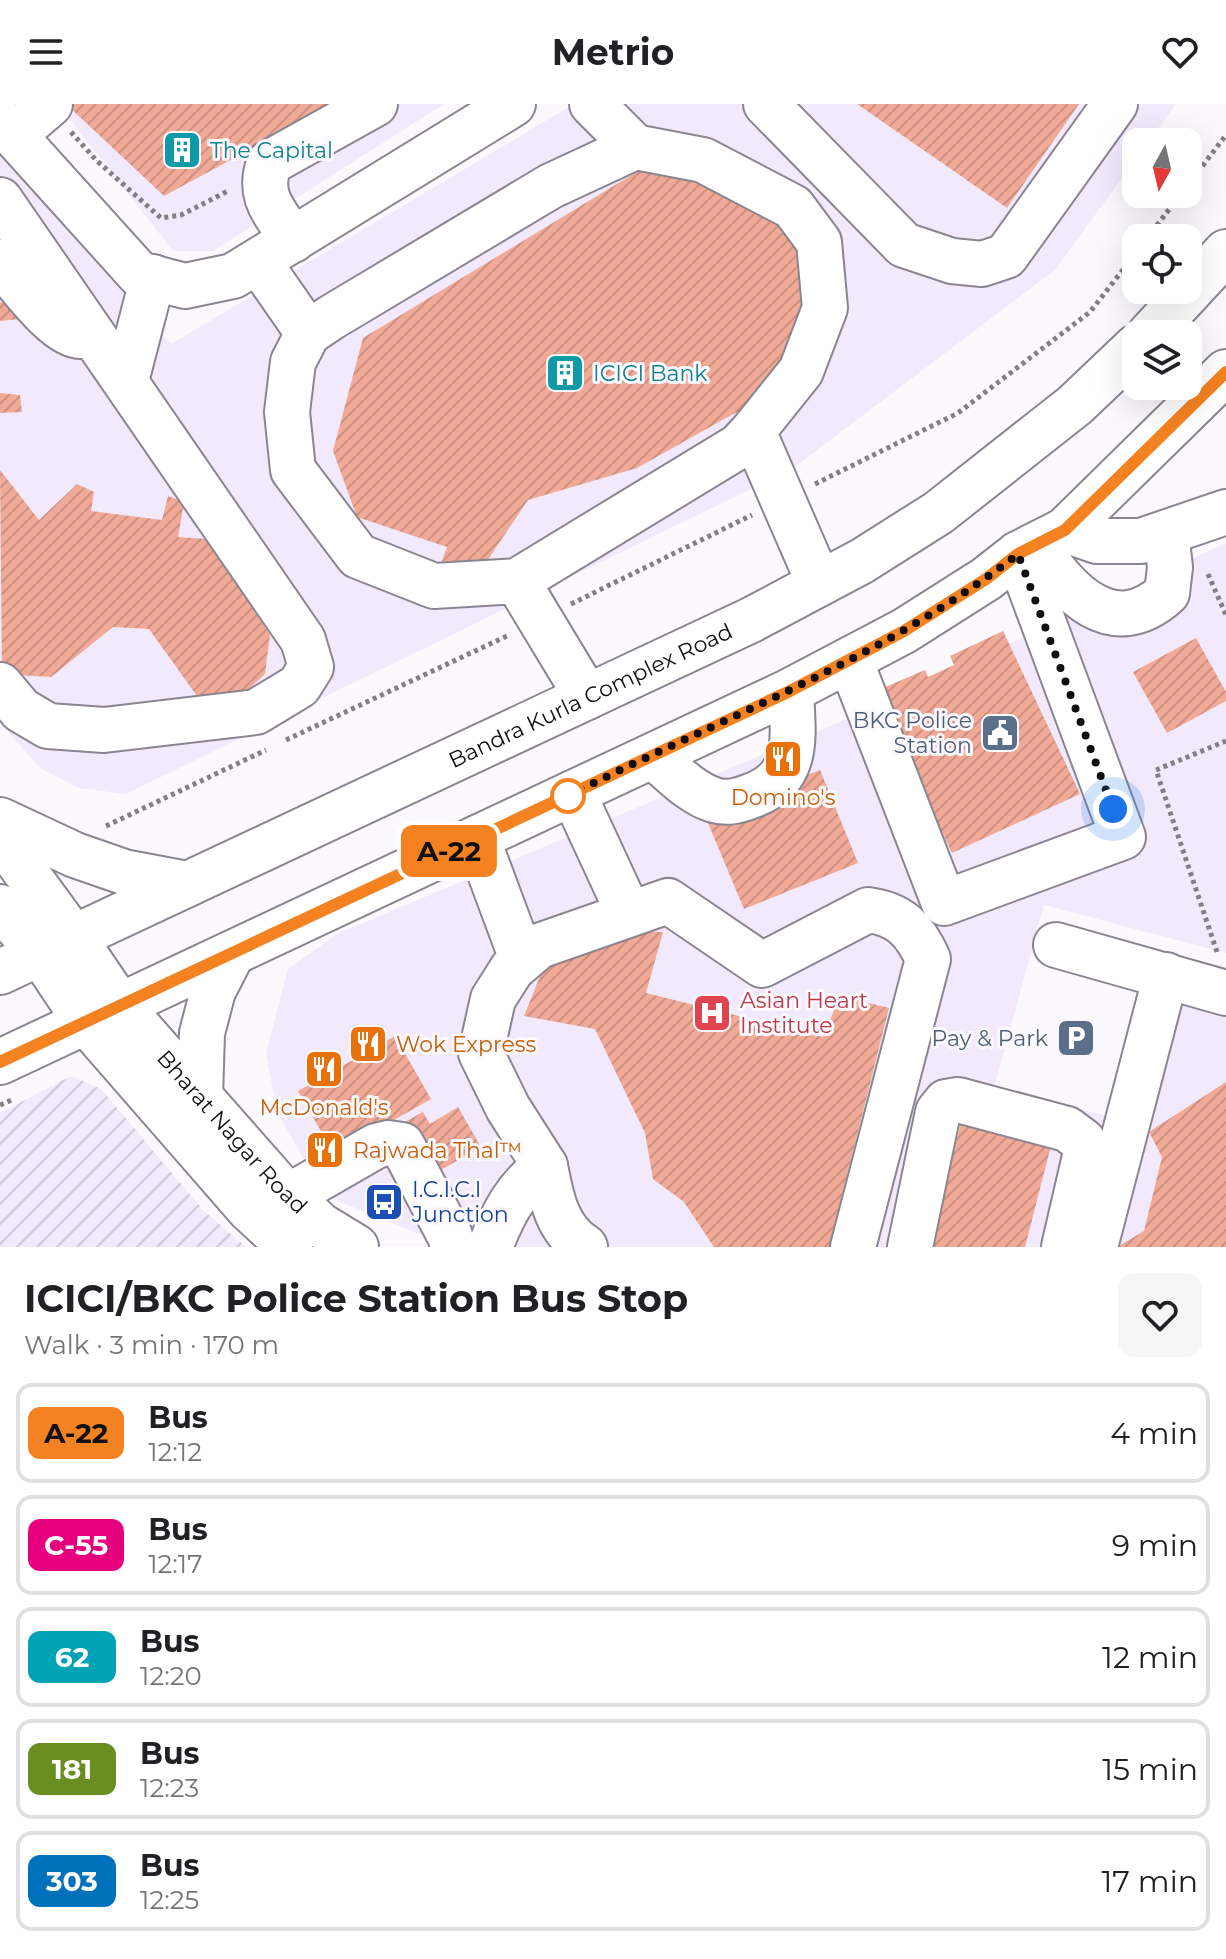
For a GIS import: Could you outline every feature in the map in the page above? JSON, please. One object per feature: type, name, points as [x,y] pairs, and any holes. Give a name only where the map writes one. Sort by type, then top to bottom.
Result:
[{"type":"main road","points":[[308,333],[275,250],[263,180],[269,163],[375,104]]},
{"type":"main road","points":[[23,115],[139,274],[185,286],[233,276],[513,104]]},
{"type":"main road","points":[[592,104],[635,147],[703,160],[793,207],[819,242],[825,308],[801,371],[739,446],[517,581],[434,586],[358,556],[293,470],[287,412],[293,362],[308,333],[551,186],[635,147]]},
{"type":"main road","points":[[766,104],[904,245],[952,261],[982,264],[1006,256],[1115,104]]},
{"type":"main road","points":[[0,200],[303,640],[311,667],[299,686],[256,712],[104,730],[48,726],[21,710],[0,685]]},
{"type":"main road","points":[[1163,320],[1226,252]]},
{"type":"main road","points":[[0,262],[56,325],[75,337],[95,335]]},
{"type":"main road","points":[[126,381],[153,277]]},
{"type":"main road","name":"Bandra Kurla Complex Road","points":[[0,972],[751,620],[862,561],[938,513],[1075,405],[1122,360]]},
{"type":"main road","points":[[1037,554],[1226,372]]},
{"type":"main road","points":[[753,431],[819,583]]},
{"type":"main road","points":[[0,1062],[791,691],[853,667],[986,579],[1037,554],[1097,541],[1141,541],[1226,512]]},
{"type":"main road","points":[[1037,554],[1078,597],[1117,615],[1146,609],[1167,593],[1170,567],[1166,533]]},
{"type":"main road","points":[[853,667],[944,903],[1123,837],[1037,554]]},
{"type":"main road","points":[[517,581],[587,697]]},
{"type":"main road","points":[[653,756],[712,800],[725,802],[758,793],[776,783],[787,770],[793,736],[791,691]]},
{"type":"main road","points":[[573,793],[629,914]]},
{"type":"main road","points":[[0,820],[75,855],[124,872],[188,884]]},
{"type":"main road","points":[[0,837],[57,945],[103,1014]]},
{"type":"main road","points":[[477,838],[522,959]]},
{"type":"main road","points":[[585,1247],[577,1242],[553,1209],[545,1166],[508,1108],[481,1053],[493,999],[512,969],[539,946],[668,901],[762,965],[868,910],[887,912],[919,938],[928,959],[853,1247]]},
{"type":"main road","points":[[0,907],[57,945]]},
{"type":"main road","points":[[1056,945],[1166,975],[1224,978]]},
{"type":"main road","points":[[200,1097],[202,1033],[213,991],[232,954]]},
{"type":"main road","points":[[1095,1247],[1166,975]]},
{"type":"main road","name":"Bharat Nagar Road","points":[[103,1014],[200,1097],[289,1196],[320,1225],[356,1247]]},
{"type":"main road","name":"Bharat Nagar Road","points":[[103,1014],[249,1209],[290,1247]]},
{"type":"main road","points":[[910,1247],[938,1112],[946,1102],[958,1100],[1067,1129],[1083,1141],[1086,1152],[1051,1239]]},
{"type":"main road","points":[[289,1196],[376,1146],[388,1143],[402,1145],[453,1247]]},
{"type":"main road","points":[[490,1247],[503,1212],[522,1185],[545,1166]]},
{"type":"path","points":[[23,115],[96,160],[161,218],[181,215],[230,190]]},
{"type":"path","points":[[1202,167],[1226,135]]},
{"type":"path","points":[[1158,224],[1170,208]]},
{"type":"path","points":[[284,742],[958,413],[1090,312],[1122,271]]},
{"type":"path","points":[[1224,978],[1156,770],[1226,741]]},
{"type":"path","points":[[97,830],[269,748]]},
{"type":"shaded area","name":"The Capital","points":[[58,104],[444,104],[213,251],[173,251]]},
{"type":"shaded area","points":[[574,104],[1176,104],[1158,128],[1122,128],[1122,178],[1055,270],[792,469],[126,794],[79,788],[40,768],[0,723],[0,150],[171,344]]},
{"type":"shaded area","points":[[1226,543],[1226,953],[1044,905],[995,1085],[1120,1120],[1156,990],[1226,1011],[1226,1247],[451,1247],[324,1195],[277,1112],[266,1053],[288,969],[337,934],[861,713]]},
{"type":"shaded area","points":[[71,1076],[101,1089],[204,1211],[246,1247],[0,1247],[0,1113]]},
{"type":"building","name":"The Capital","points":[[66,104],[334,104],[164,196]]},
{"type":"building","points":[[857,104],[1079,104],[1007,208]]},
{"type":"building","name":"ICICI Bank","points":[[658,159],[781,206],[815,284],[762,407],[735,413],[637,468],[528,500],[479,573],[442,561],[447,547],[357,517],[333,451],[363,338]]},
{"type":"building","points":[[0,302],[26,303],[29,318],[0,321]]},
{"type":"building","points":[[0,393],[20,395],[22,412],[0,413]]},
{"type":"building","points":[[0,470],[39,520],[77,484],[94,492],[91,511],[162,520],[168,496],[184,502],[178,537],[207,539],[270,635],[265,674],[237,700],[197,696],[149,629],[113,627],[51,677],[2,674]]},
{"type":"building","points":[[1003,631],[1080,794],[952,853],[876,691],[925,670],[928,677],[954,665],[950,656]]},
{"type":"building","points":[[1196,638],[1226,692],[1226,701],[1167,733],[1133,672]]},
{"type":"building","points":[[820,770],[858,863],[744,909],[705,816]]},
{"type":"building","points":[[612,932],[663,932],[646,993],[823,1037],[840,996],[889,1008],[829,1247],[714,1247],[684,1202],[653,1179],[645,1133],[595,1029],[524,1016],[541,974],[575,947]]},
{"type":"building","points":[[395,1036],[431,1099],[334,1154],[298,1091]]},
{"type":"building","points":[[1226,1082],[1226,1247],[1117,1247],[1144,1231],[1162,1157],[1149,1132]]},
{"type":"building","points":[[458,1107],[481,1147],[441,1170],[418,1131],[410,1135],[403,1123],[423,1112],[430,1124]]},
{"type":"building","points":[[964,1111],[1054,1134],[1025,1247],[929,1247]]},
{"type":"bus line","name":"A-22","points":[[0,1062],[788,692],[904,631],[986,579],[1018,554],[1065,530],[1226,372]]},
{"type":"place","name":"The Capital","points":[[182,150]]},
{"type":"place","name":"ICICI Bank","points":[[565,373]]},
{"type":"place","name":"BKC Police Station","points":[[1000,733]]},
{"type":"place","name":"Domino's","points":[[783,759]]},
{"type":"place","name":"Asian Heart Institute","points":[[712,1013]]},
{"type":"place","name":"Pay & Park","points":[[1076,1038]]},
{"type":"place","name":"Wok Express","points":[[368,1044]]},
{"type":"place","name":"McDonald's","points":[[324,1069]]},
{"type":"place","name":"Rajwada Thal™","points":[[325,1150]]},
{"type":"place","name":"I.C.I.C.I Junction","points":[[384,1202]]},
{"type":"route","points":[[568,796],[788,692],[904,631],[986,579],[1018,554],[1113,809]]}]
